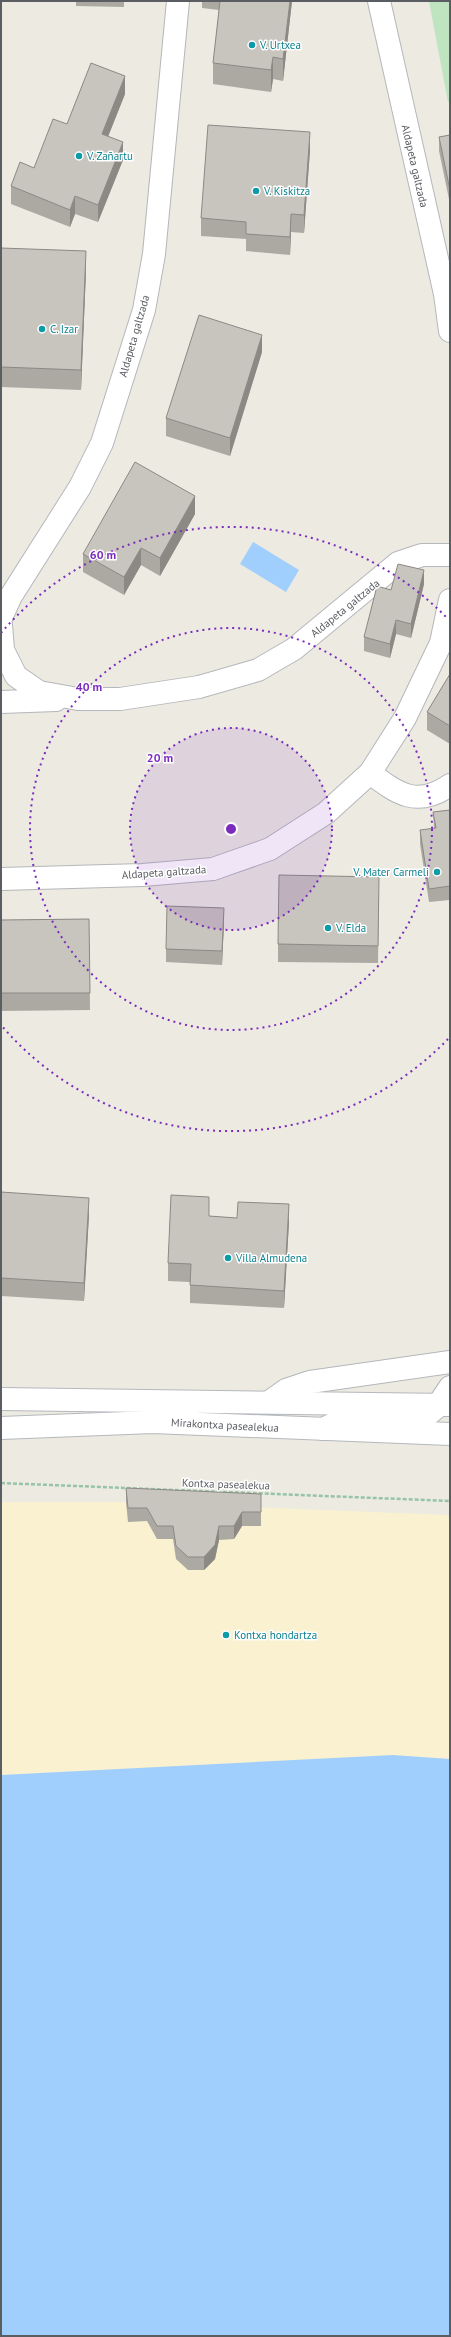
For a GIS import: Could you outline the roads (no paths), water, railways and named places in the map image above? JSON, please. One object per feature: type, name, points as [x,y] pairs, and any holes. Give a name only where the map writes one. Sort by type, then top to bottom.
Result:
[{"type":"street","name":"Aldapeta galtzada","points":[[1,618],[11,596],[80,487],[102,443],[144,310],[154,254],[178,1]]},
{"type":"street","name":"Aldapeta galtzada","points":[[379,1],[445,294],[450,331]]},
{"type":"street","name":"Aldapeta galtzada","points":[[1,702],[120,699],[199,687],[258,670],[294,649],[398,564],[422,555],[450,555]]},
{"type":"street","name":"Aldapeta galtzada","points":[[1,879],[143,875],[213,869],[270,849],[326,812],[370,773],[405,718],[441,643],[450,600]]},
{"type":"street","name":"Aldapeta galtzada","points":[[1,625],[3,650],[16,676],[39,692],[78,699]]},
{"type":"street","points":[[370,773],[392,789],[413,798],[440,792],[450,785]]},
{"type":"street","points":[[269,1402],[286,1390],[310,1382],[450,1362]]},
{"type":"street","points":[[323,1430],[347,1417],[425,1417],[447,1396],[447,1383],[444,1376],[433,1368],[425,1366]]},
{"type":"street","name":"Mirakontxa pasealekua","points":[[1,1399],[269,1402],[447,1396]]},
{"type":"street","name":"Mirakontxa pasealekua","points":[[1,1428],[153,1422],[450,1434]]},
{"type":"water","points":[[253,542],[299,570],[286,592],[240,564]]},
{"type":"water","points":[[393,1755],[450,1759],[450,2336],[1,2336],[1,1775]]},
{"type":"place","name":"V. Urtxea","points":[[252,45]]},
{"type":"place","name":"V. Zañartu","points":[[79,156]]},
{"type":"place","name":"V. Kiskitza","points":[[256,191]]},
{"type":"place","name":"C. Izar","points":[[42,329]]},
{"type":"place","name":"V. Mater Carmeli","points":[[437,872]]},
{"type":"place","name":"V. Elda","points":[[328,928]]},
{"type":"place","name":"Villa Almudena","points":[[228,1258]]},
{"type":"place","name":"Kontxa hondartza","points":[[226,1635]]}]
